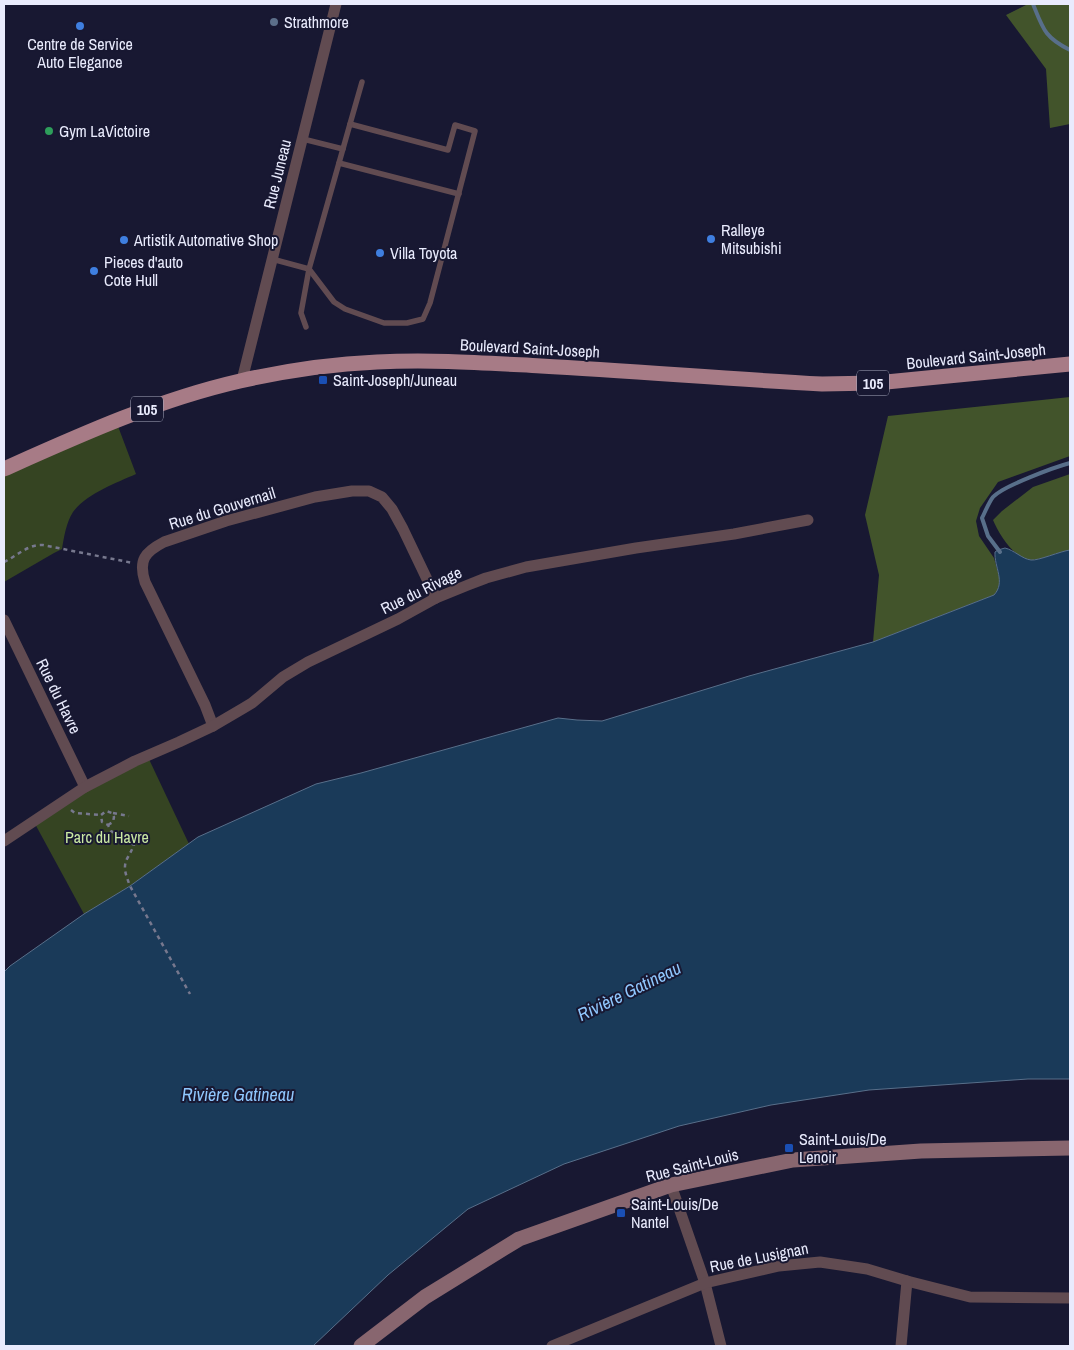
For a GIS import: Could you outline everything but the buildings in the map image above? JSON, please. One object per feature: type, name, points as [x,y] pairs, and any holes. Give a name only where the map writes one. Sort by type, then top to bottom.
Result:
[{"type":"main road","name":"Boulevard Saint-Joseph","points":[[4,470],[76,437],[191,393],[242,380],[350,364],[403,361],[495,363],[822,384],[903,381],[1070,364]]},
{"type":"main road","name":"Rue Saint-Louis","points":[[361,1346],[425,1297],[520,1239],[671,1185],[792,1160],[921,1152],[1070,1148]]},
{"type":"street","name":"Rue Juneau","points":[[242,380],[336,4]]},
{"type":"street","name":"Rue du Gouvernail","points":[[142,565],[144,558],[150,551],[164,542],[226,521],[315,497],[362,490],[382,497],[392,509],[404,529],[436,598]]},
{"type":"street","name":"Rue du Rivage","points":[[4,841],[85,788],[135,761],[213,726],[252,703],[291,671],[391,623],[436,598],[486,578],[526,567],[636,548],[734,534],[808,520]]},
{"type":"street","points":[[142,565],[145,582],[205,705],[213,726]]},
{"type":"street","name":"Rue du Havre","points":[[4,620],[85,788]]},
{"type":"street","points":[[671,1185],[705,1283],[721,1346]]},
{"type":"street","name":"Rue de Lusignan","points":[[552,1346],[705,1283],[779,1266],[820,1262],[867,1269],[970,1297],[1070,1298]]},
{"type":"street","points":[[901,1346],[907,1281]]},
{"type":"lane","points":[[306,327],[301,313],[309,269],[362,82]]},
{"type":"lane","points":[[272,260],[309,269],[334,302],[345,309],[384,324],[407,323],[423,319],[430,303],[475,131],[455,125],[448,150],[350,124]]},
{"type":"lane","points":[[303,139],[343,149]]},
{"type":"lane","points":[[339,163],[459,194]]},
{"type":"path","points":[[4,562],[14,558],[28,547],[43,544],[142,565]]},
{"type":"path","points":[[63,803],[75,813],[101,815],[106,811],[129,816]]},
{"type":"path","points":[[108,825],[114,819],[112,813]]},
{"type":"path","points":[[101,815],[102,822],[108,825],[110,831],[134,845],[124,870],[130,886],[190,994]]},
{"type":"green space","points":[[1028,4],[1070,4],[1070,124],[1050,128],[1046,69],[1006,15]]},
{"type":"green space","points":[[1070,397],[1070,456],[998,482],[980,508],[976,521],[979,536],[994,558],[1000,579],[998,591],[994,595],[873,642],[879,575],[865,515],[888,416]]},
{"type":"green space","points":[[116,421],[136,474],[86,500],[71,516],[62,549],[4,582],[4,470]]},
{"type":"green space","points":[[1070,474],[1070,550],[1033,560],[1020,556],[1008,546],[993,520],[1033,487]]},
{"type":"green space","name":"Parc du Havre","points":[[147,755],[189,844],[130,886],[84,914],[34,822]]},
{"type":"water","name":"Rivière Gatineau","points":[[1005,548],[1031,560],[1070,550],[1070,1079],[1028,1079],[869,1090],[771,1105],[679,1126],[564,1164],[468,1209],[388,1275],[313,1346],[4,1346],[4,972],[10,966],[84,914],[130,886],[198,837],[316,784],[558,718],[602,721],[749,676],[873,642],[994,595],[999,585],[995,552]]},
{"type":"waterway","points":[[1033,4],[1039,20],[1050,37],[1070,50]]},
{"type":"waterway","points":[[1000,552],[988,536],[982,518],[993,497],[1018,482],[1070,463]]},
{"type":"place","name":"Strathmore","points":[[274,22]]},
{"type":"place","name":"Centre de Service Auto Elegance","points":[[80,26]]},
{"type":"place","name":"Gym LaVictoire","points":[[49,131]]},
{"type":"place","name":"Ralleye Mitsubishi","points":[[711,239]]},
{"type":"place","name":"Artistik Automative Shop","points":[[124,240]]},
{"type":"place","name":"Villa Toyota","points":[[380,253]]},
{"type":"place","name":"Pieces d'auto Cote Hull","points":[[94,271]]},
{"type":"place","name":"Saint-Joseph/Juneau","points":[[323,380]]},
{"type":"place","name":"Saint-Louis/De Lenoir","points":[[789,1148]]},
{"type":"place","name":"Saint-Louis/De Nantel","points":[[621,1213]]}]
